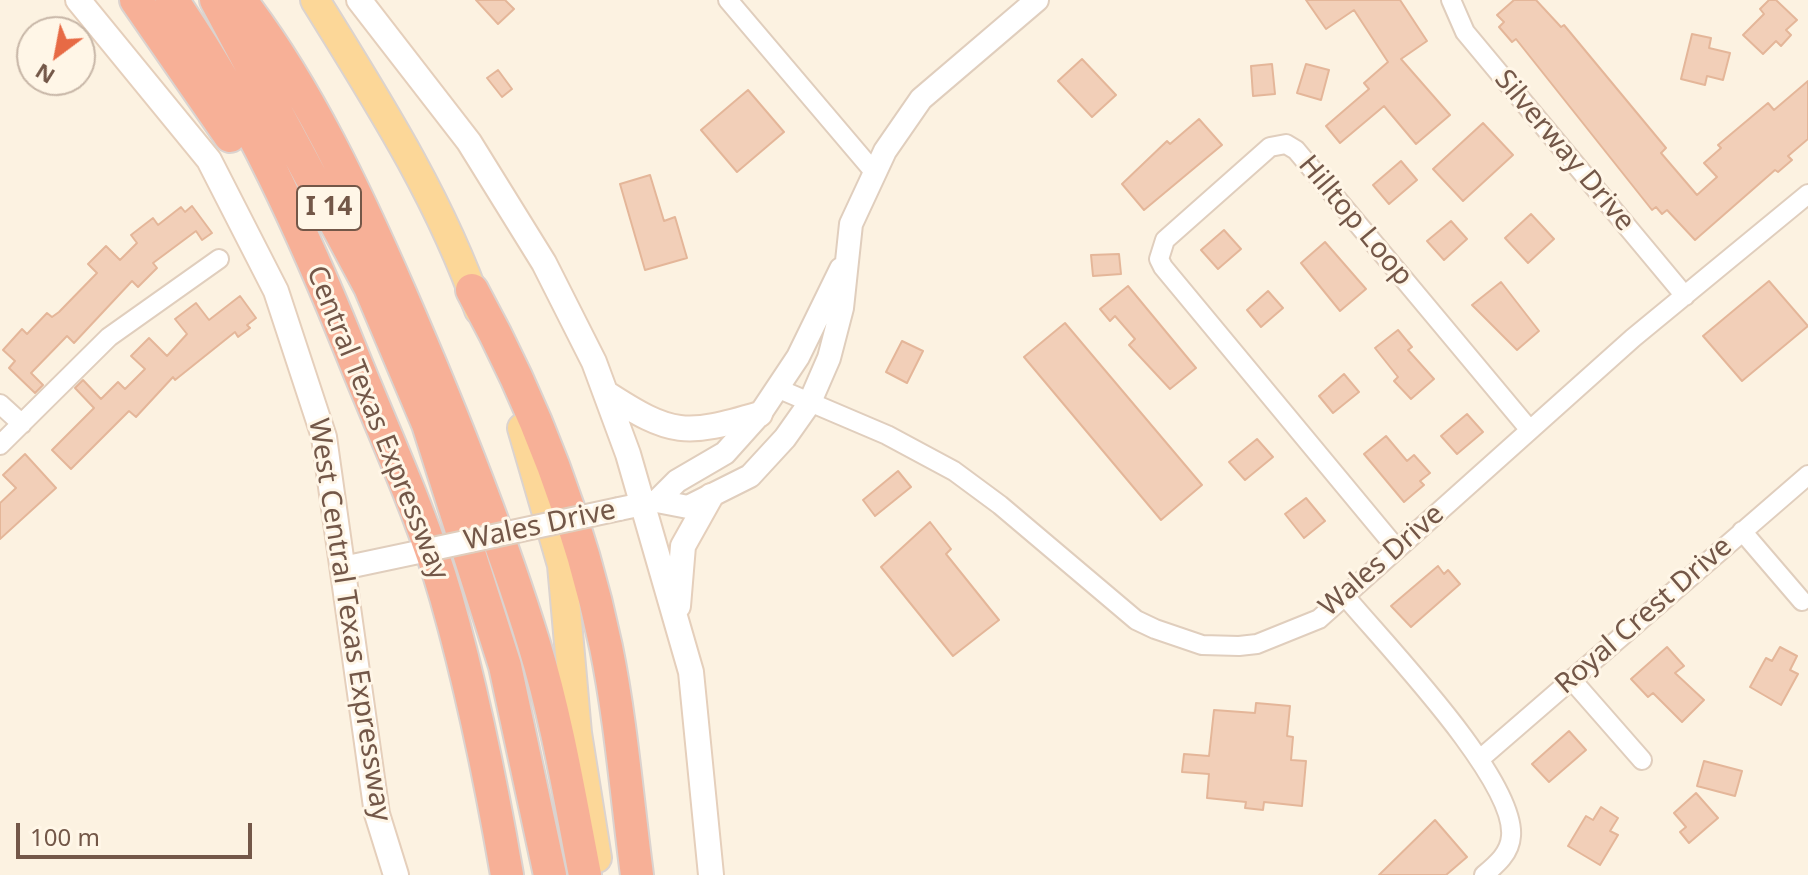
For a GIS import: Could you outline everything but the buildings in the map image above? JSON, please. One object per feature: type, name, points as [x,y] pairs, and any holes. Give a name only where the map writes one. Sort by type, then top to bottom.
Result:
[{"type":"highway","points":[[136,0],[224,125],[355,362]]},
{"type":"highway","name":"Central Texas Expressway","points":[[172,0],[265,156],[355,362],[446,596],[482,740],[507,875]]},
{"type":"highway","name":"Central Texas Expressway","points":[[216,0],[370,287],[428,424],[505,666],[550,875]]},
{"type":"highway","points":[[240,0],[314,118],[368,221],[461,431],[534,645],[559,740],[585,875]]},
{"type":"highway","points":[[472,290],[495,333],[553,463],[591,583],[606,649],[637,875]]},
{"type":"main road","name":"West Central Texas Expressway","points":[[78,0],[209,160],[258,250],[300,356],[324,437],[377,814],[396,875]]},
{"type":"main road","points":[[315,0],[383,108],[436,204],[472,290],[534,460],[562,565],[577,733],[600,875]]},
{"type":"main road","points":[[359,0],[469,142],[544,263],[594,362],[691,672],[711,875]]},
{"type":"main road","points":[[606,393],[649,421],[680,430],[708,429],[760,414]]},
{"type":"main road","points":[[677,620],[683,546],[711,496]]},
{"type":"street","points":[[728,0],[875,173]]},
{"type":"street","points":[[640,505],[688,507],[758,469],[809,404],[833,345],[842,308],[851,224],[895,134],[921,99],[1037,0]]},
{"type":"street","name":"Silverway Drive","points":[[1451,0],[1465,32],[1685,296]]},
{"type":"street","name":"Hilltop Loop","points":[[1397,549],[1163,267],[1159,259],[1165,240],[1270,147],[1286,144],[1296,150],[1529,429]]},
{"type":"street","name":"Wales Drive","points":[[779,389],[887,435],[954,471],[1000,505],[1136,620],[1202,645],[1257,644],[1319,619],[1529,429],[1808,194]]},
{"type":"street","points":[[0,445],[109,337],[219,259]]},
{"type":"street","points":[[640,505],[725,453],[760,414],[779,389],[845,263]]},
{"type":"street","points":[[0,404],[22,424]]},
{"type":"street","name":"Royal Crest Drive","points":[[1480,759],[1808,475]]},
{"type":"street","name":"Wales Drive","points":[[343,568],[640,505]]},
{"type":"street","points":[[1742,531],[1802,601]]},
{"type":"street","points":[[1344,595],[1480,759],[1509,810],[1511,823],[1507,850],[1484,875]]},
{"type":"street","points":[[1571,679],[1642,760]]}]
